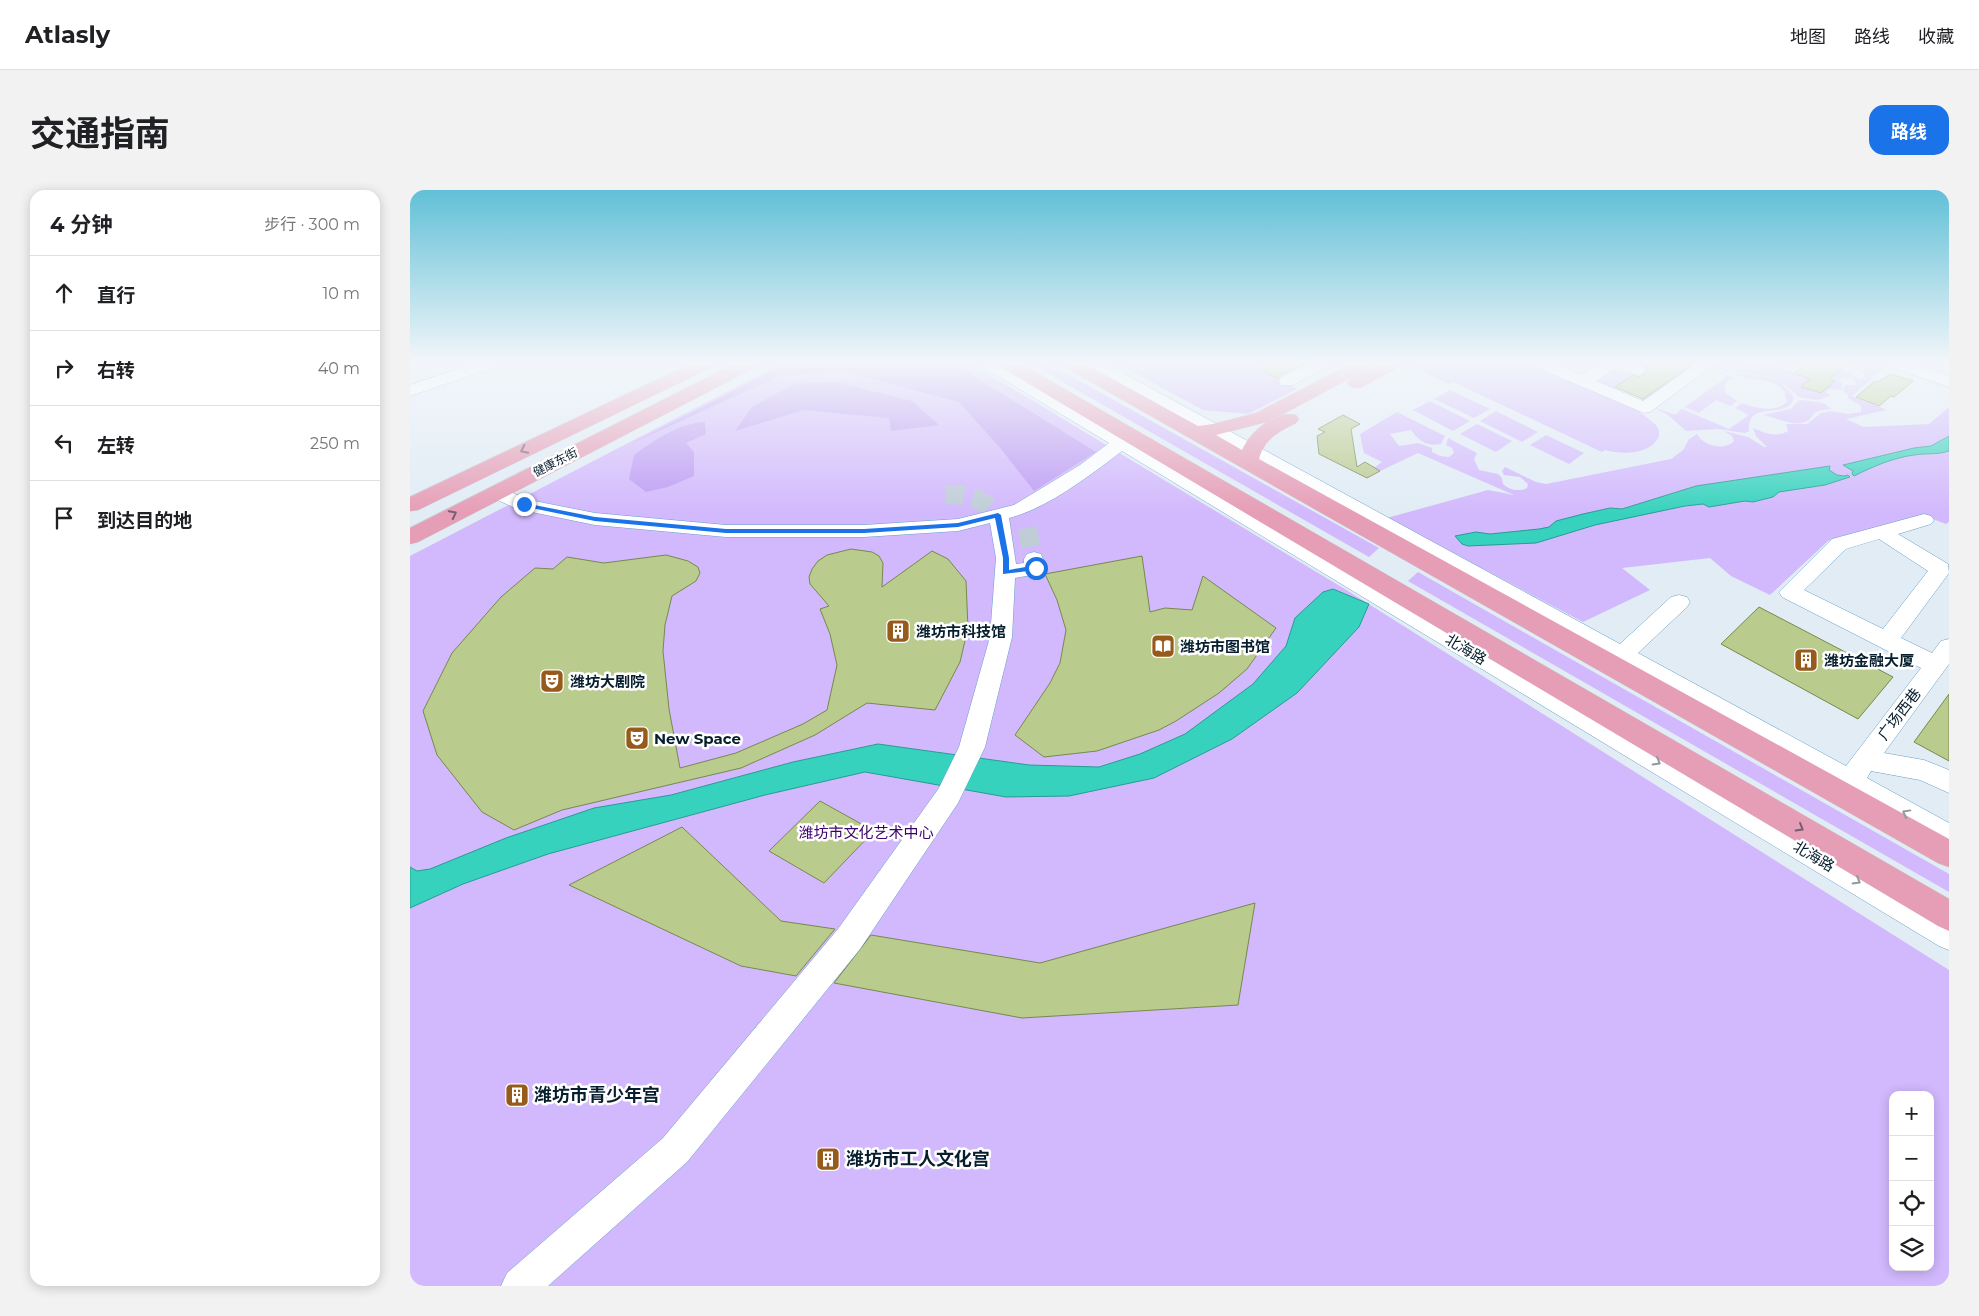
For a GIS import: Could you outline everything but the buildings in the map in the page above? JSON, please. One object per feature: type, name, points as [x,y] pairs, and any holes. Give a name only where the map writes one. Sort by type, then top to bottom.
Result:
[{"type":"main road","name":"健康东街","points":[[410,505],[603,412]]},
{"type":"main road","name":"健康东街","points":[[410,537],[653,412]]},
{"type":"main road","name":"北海路","points":[[1080,412],[1949,916]]},
{"type":"main road","points":[[1167,412],[1844,788],[1949,854]]},
{"type":"main road","points":[[1204,431],[1263,417],[1272,412]]},
{"type":"main road","points":[[1249,456],[1261,434],[1302,412]]},
{"type":"street","name":"北海路","points":[[1079,412],[1121,443],[1949,936]]},
{"type":"street","points":[[1173,412],[1204,431]]},
{"type":"street","points":[[496,492],[524,504],[595,519],[726,531],[864,531],[949,526],[1021,509],[1087,469],[1121,443]]},
{"type":"street","points":[[520,1286],[675,1150],[849,939],[949,795],[972,747],[1001,637],[1006,558],[998,515]]},
{"type":"street","points":[[1924,520],[1839,544],[1790,592],[1886,641],[1942,656]]},
{"type":"street","points":[[1881,532],[1942,569],[1886,641]]},
{"type":"street","points":[[1005,572],[1036,568],[1034,559]]},
{"type":"street","points":[[1492,592],[1621,656],[1780,752]]},
{"type":"street","points":[[1621,656],[1679,602]]},
{"type":"street","name":"广场西巷","points":[[1844,788],[1942,656]]},
{"type":"street","points":[[1864,760],[1924,770],[1949,782]]},
{"type":"street","points":[[1844,788],[1949,836]]},
{"type":"green space","name":"潍坊市文化艺术中心","points":[[687,412],[1052,412],[1348,591],[1949,970],[1949,1286],[410,1286],[410,556]]},
{"type":"green space","points":[[1116,412],[1136,412],[1379,548],[1369,557]]},
{"type":"green space","points":[[1227,412],[1252,412],[1248,414]]},
{"type":"green space","points":[[1397,412],[1445,436],[1441,444],[1432,445],[1420,440],[1411,430],[1390,434],[1399,446],[1418,443],[1432,448],[1432,452],[1440,456],[1449,457],[1454,453],[1452,448],[1446,445],[1448,438],[1477,453],[1474,459],[1479,470],[1498,474],[1505,486],[1514,490],[1521,490],[1527,488],[1528,484],[1520,477],[1504,475],[1502,471],[1505,467],[1536,482],[1546,484],[1671,459],[1683,450],[1689,439],[1697,434],[1708,444],[1719,447],[1734,441],[1732,436],[1724,431],[1748,437],[1767,447],[1756,436],[1753,428],[1766,433],[1779,434],[1788,431],[1786,424],[1807,424],[1821,413],[1877,412],[1846,419],[1864,427],[1929,424],[1943,412],[1949,412],[1949,522],[1946,524],[1925,516],[1828,541],[1770,595],[1731,576],[1710,558],[1622,568],[1650,590],[1583,622],[1387,518],[1488,490],[1514,495],[1418,453],[1380,471],[1374,468],[1382,462],[1364,453],[1360,434]]},
{"type":"green space","points":[[1417,412],[1452,412],[1470,421],[1453,431]]},
{"type":"green space","points":[[1462,412],[1484,412],[1474,418]]},
{"type":"green space","points":[[1494,412],[1498,412],[1538,432],[1522,442],[1480,421]]},
{"type":"green space","points":[[1517,412],[1640,412],[1655,424],[1659,430],[1659,436],[1655,442],[1643,450],[1627,453],[1605,450],[1602,452]]},
{"type":"green space","points":[[1663,412],[1675,415],[1678,412],[1689,412],[1729,429],[1749,415],[1743,412],[1762,412],[1753,416],[1749,431],[1745,433],[1718,429],[1686,431]]},
{"type":"green space","points":[[1776,412],[1817,412],[1801,423],[1790,423],[1763,415]]},
{"type":"green space","points":[[1477,424],[1512,441],[1496,452],[1460,434]]},
{"type":"green space","points":[[1546,435],[1584,453],[1569,464],[1530,445]]},
{"type":"green space","points":[[1418,572],[1949,874],[1949,892],[1408,581]]},
{"type":"shaded area","points":[[692,412],[700,412],[632,443]]},
{"type":"shaded area","points":[[748,412],[797,412],[735,431]]},
{"type":"shaded area","points":[[827,412],[925,412],[939,425],[891,431],[889,418]]},
{"type":"shaded area","points":[[968,412],[1032,412],[1096,452],[1034,491],[1001,449]]},
{"type":"shaded area","points":[[705,422],[706,434],[686,443],[694,452],[694,476],[668,487],[646,492],[629,479],[634,455],[659,438],[677,429],[686,425]]},
{"type":"shaded area","points":[[1949,436],[1949,451],[1899,458],[1854,476],[1852,474],[1853,471],[1843,465],[1914,448],[1931,446]]},
{"type":"shaded area","points":[[1830,466],[1829,470],[1837,475],[1848,475],[1850,477],[1825,485],[1779,492],[1773,497],[1753,502],[1745,501],[1709,507],[1703,504],[1685,506],[1595,525],[1536,543],[1468,546],[1462,544],[1455,536],[1476,532],[1490,534],[1539,529],[1549,527],[1556,521],[1610,508],[1622,509],[1696,486]]},
{"type":"shaded area","points":[[1333,589],[1369,604],[1359,627],[1297,693],[1232,739],[1154,778],[1069,796],[1006,797],[865,772],[765,795],[548,854],[463,884],[410,908],[410,867],[417,871],[430,869],[506,838],[594,808],[671,795],[793,762],[878,744],[1029,765],[1099,767],[1140,754],[1185,734],[1253,684],[1286,646],[1295,618],[1323,592]]},
{"type":"tunnel","points":[[945,495],[961,495],[974,498],[998,515]]},
{"type":"tunnel","points":[[1027,528],[1034,559]]},
{"type":"place","name":"潍坊市科技馆","points":[[898,631]]},
{"type":"place","name":"潍坊市图书馆","points":[[1163,646]]},
{"type":"place","name":"潍坊金融大厦","points":[[1806,660]]},
{"type":"place","name":"潍坊大剧院","points":[[552,681]]},
{"type":"place","name":"New Space","points":[[637,738]]},
{"type":"place","name":"潍坊市青少年宫","points":[[517,1095]]},
{"type":"place","name":"潍坊市工人文化宫","points":[[828,1159]]},
{"type":"route","points":[[524,504],[595,519],[726,531],[864,531],[958,525],[998,515],[1006,558],[1005,572],[1036,568]]}]
